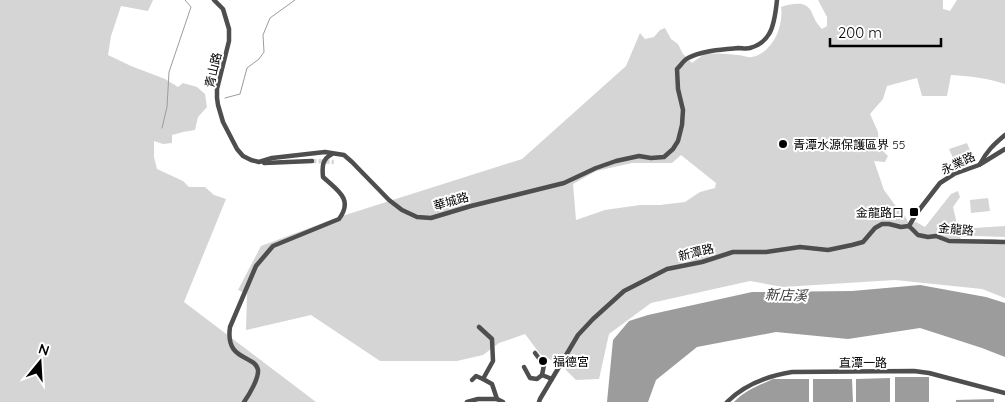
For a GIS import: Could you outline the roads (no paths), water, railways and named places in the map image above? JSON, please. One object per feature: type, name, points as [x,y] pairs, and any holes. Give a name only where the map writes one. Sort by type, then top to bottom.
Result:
[{"type":"street","name":"青山路","points":[[214,0],[223,9],[229,29],[229,41],[217,98],[223,122],[237,149],[251,160],[261,162]]},
{"type":"street","name":"華城路","points":[[333,154],[344,156],[348,159],[380,192],[402,210],[417,216],[431,218],[564,183],[616,160],[639,156],[651,158],[664,157],[673,149],[678,141],[682,125],[684,110],[678,89],[677,69],[686,58],[699,53],[749,48],[763,41],[770,33],[776,12],[777,0]]},
{"type":"street","points":[[979,165],[992,146],[1005,136]]},
{"type":"street","name":"永業路","points":[[909,226],[940,183],[954,174],[979,165],[1005,149]]},
{"type":"street","points":[[261,162],[272,158],[325,152],[333,154]]},
{"type":"street","points":[[244,402],[257,377],[258,370],[251,361],[238,355],[231,345],[229,338],[230,328],[256,266],[273,246],[339,219],[344,213],[346,205],[344,199],[323,177],[323,162],[326,157],[333,154]]},
{"type":"street","points":[[261,162],[312,161]]},
{"type":"street","name":"新潭路","points":[[539,402],[578,335],[593,319],[624,291],[667,270],[733,252],[766,252],[800,247],[828,250],[852,246],[862,242],[875,228],[882,224],[909,226]]},
{"type":"street","name":"金龍路","points":[[909,226],[918,234],[928,237],[936,236],[949,241],[1005,242]]},
{"type":"street","points":[[480,327],[492,340],[493,361],[483,378]]},
{"type":"street","points":[[524,367],[530,378],[537,379],[542,374],[544,365],[535,352]]},
{"type":"street","name":"直潭一路","points":[[727,402],[750,384],[773,375],[792,372],[914,371],[930,373],[1005,393]]},
{"type":"street","points":[[542,374],[552,379]]},
{"type":"street","points":[[472,380],[476,376],[492,384],[497,399]]},
{"type":"street","points":[[467,402],[478,399],[497,399],[503,402]]},
{"type":"water","name":"新店溪","points":[[920,285],[986,297],[1005,303],[1005,357],[920,328],[848,339],[776,332],[697,347],[656,380],[648,402],[607,402],[613,340],[629,321],[752,292],[852,291]]},
{"type":"water","points":[[895,377],[929,377],[929,402],[895,402]]},
{"type":"water","points":[[890,378],[890,402],[856,402],[856,379]]},
{"type":"water","points":[[773,379],[809,379],[809,402],[734,402],[747,391]]},
{"type":"water","points":[[813,379],[852,379],[853,402],[813,402]]},
{"type":"water","points":[[994,399],[994,402],[956,402],[956,400]]},
{"type":"waterway","points":[[162,128],[167,107],[169,72],[191,7],[185,0]]},
{"type":"waterway","points":[[225,98],[240,94],[247,68],[259,59],[264,52],[263,35],[270,18],[295,0]]},
{"type":"tunnel","points":[[312,161],[334,162]]},
{"type":"place","name":"青潭水源保護區界 55","points":[[783,144]]},
{"type":"place","name":"金龍路口","points":[[914,212]]},
{"type":"place","name":"福德宮","points":[[543,361]]}]
